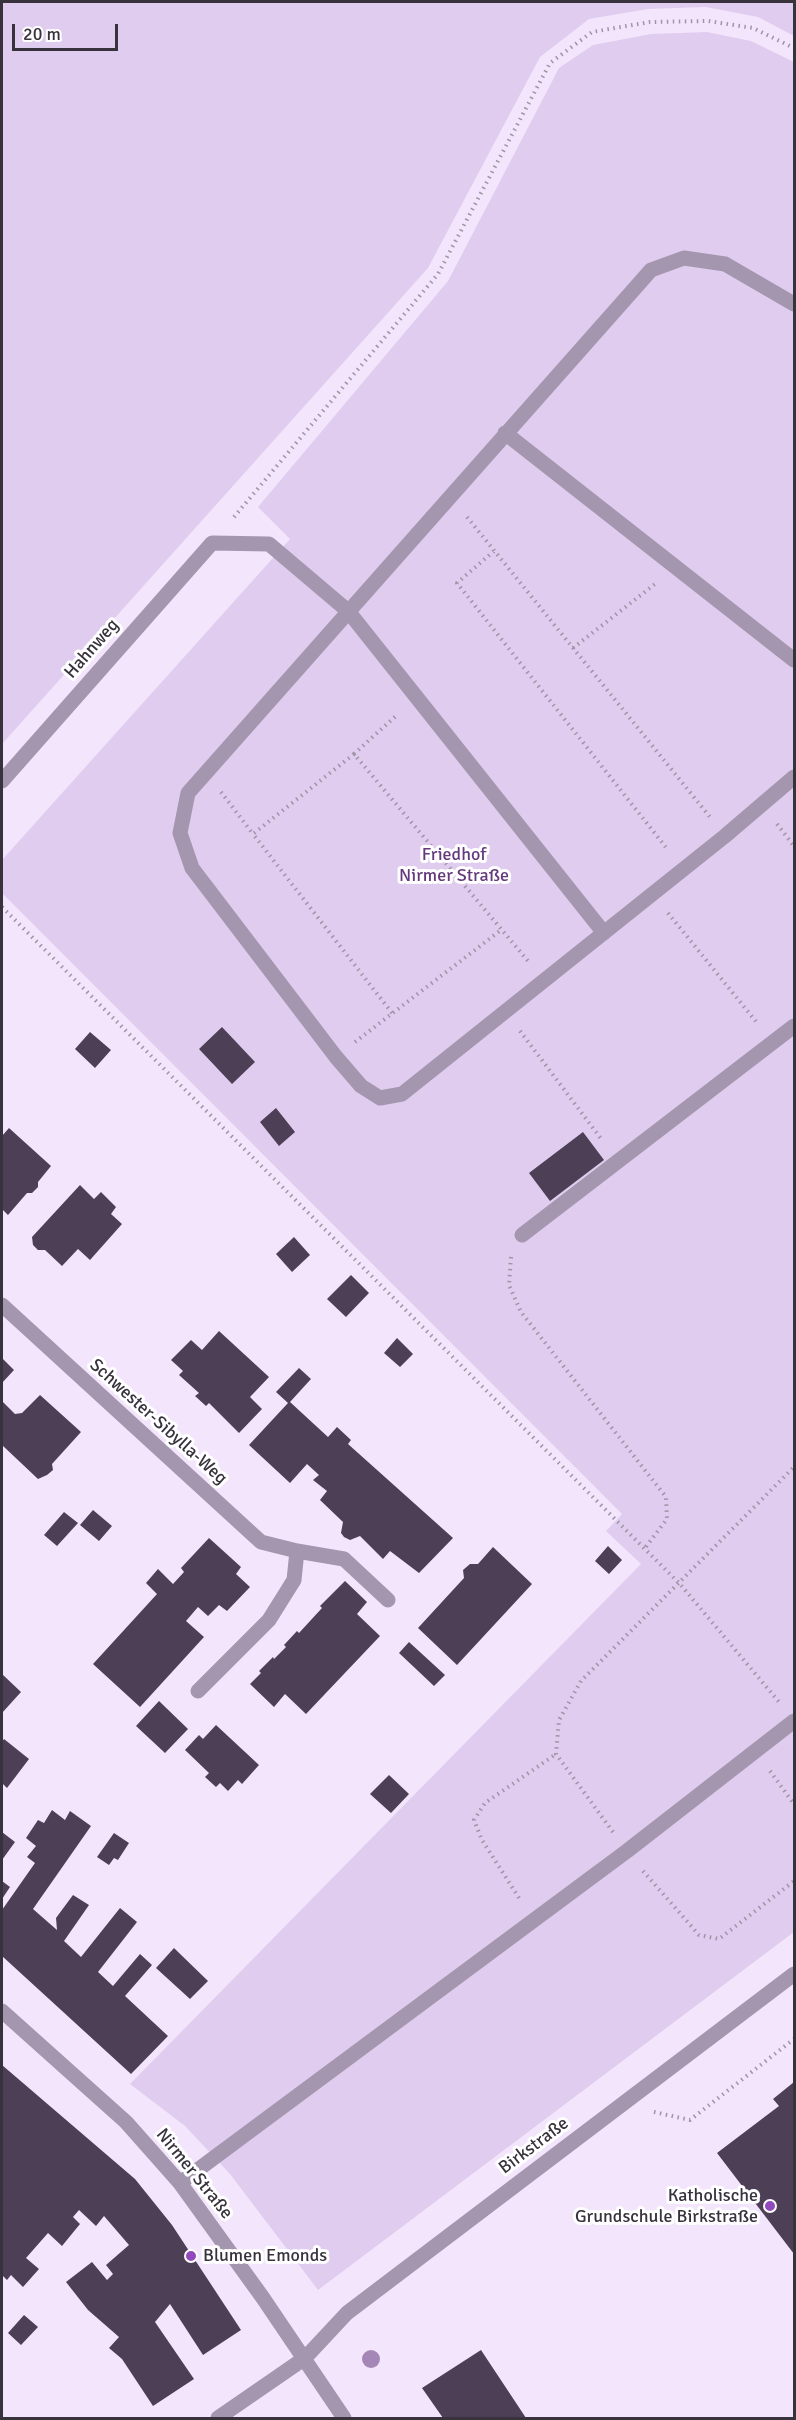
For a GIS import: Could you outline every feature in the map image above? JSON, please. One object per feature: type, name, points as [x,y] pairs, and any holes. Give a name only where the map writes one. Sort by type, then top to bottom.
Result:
[{"type":"street","points":[[795,304],[725,264],[684,258],[651,270],[188,793],[180,833],[192,868],[336,1057],[361,1086],[380,1098],[402,1094],[683,870],[795,777]]},
{"type":"street","points":[[505,433],[795,660]]},
{"type":"street","points":[[212,543],[269,544],[348,611],[604,933]]},
{"type":"street","name":"Hahnweg","points":[[2,781],[212,543]]},
{"type":"street","points":[[522,1235],[795,1026]]},
{"type":"street","name":"Schwester-Sibylla-Weg","points":[[2,1305],[261,1542],[344,1559],[388,1600]]},
{"type":"street","points":[[198,1691],[269,1620],[294,1580],[297,1551]]},
{"type":"street","points":[[180,2183],[627,1851],[794,1721]]},
{"type":"street","name":"Birkstraße","points":[[218,2418],[305,2358],[347,2313],[795,1974]]},
{"type":"street","name":"Nirmer Straße","points":[[2,2011],[126,2122],[180,2183],[305,2358],[344,2418]]},
{"type":"path","points":[[212,543],[438,274],[550,63],[592,32],[650,22],[708,21],[753,28],[795,48]]},
{"type":"path","points":[[449,496],[725,836]]},
{"type":"path","points":[[494,551],[457,583],[683,870]]},
{"type":"path","points":[[573,648],[676,567]]},
{"type":"path","points":[[254,834],[354,754],[417,698]]},
{"type":"path","points":[[354,754],[544,980]]},
{"type":"path","points":[[206,772],[392,1013]]},
{"type":"path","points":[[653,894],[773,1043]]},
{"type":"path","points":[[2,907],[645,1548],[680,1584],[794,1721]]},
{"type":"path","points":[[336,1057],[501,930]]},
{"type":"path","points":[[505,1011],[619,1163]]},
{"type":"path","points":[[522,1235],[511,1256],[509,1285],[521,1312],[666,1497],[667,1519],[645,1548]]},
{"type":"path","points":[[795,1467],[581,1681],[559,1720],[556,1754],[627,1851],[699,1935],[719,1939],[795,1881]]},
{"type":"path","points":[[755,1751],[795,1804]]},
{"type":"path","points":[[532,1920],[482,1840],[474,1820],[485,1803],[556,1754]]},
{"type":"path","points":[[621,2104],[690,2121],[795,2039]]},
{"type":"green space","points":[[2,2],[794,2],[794,36],[758,17],[706,7],[648,9],[589,19],[540,57],[428,268],[2,744]]},
{"type":"green space","name":"Friedhof Nirmer Straße","points":[[707,32],[751,41],[794,62],[794,1932],[318,2290],[230,2174],[185,2126],[130,2084],[641,1564],[606,1531],[622,1514],[2,893],[2,860],[290,539],[258,507],[448,281],[559,68],[593,45],[651,34]]},
{"type":"building","points":[[222,1027],[255,1062],[232,1084],[199,1049]]},
{"type":"building","points":[[90,1032],[111,1050],[95,1068],[75,1049]]},
{"type":"building","points":[[276,1108],[295,1132],[279,1146],[260,1122]]},
{"type":"building","points":[[9,1128],[51,1166],[38,1182],[38,1187],[32,1193],[27,1193],[8,1215],[2,1209],[2,1136]]},
{"type":"building","points":[[583,1132],[604,1160],[550,1201],[529,1173]]},
{"type":"building","points":[[80,1185],[94,1199],[101,1192],[116,1207],[111,1214],[122,1224],[90,1260],[78,1249],[62,1266],[45,1250],[38,1250],[33,1245],[32,1237]]},
{"type":"building","points":[[294,1237],[310,1255],[292,1272],[276,1254]]},
{"type":"building","points":[[351,1275],[369,1293],[346,1317],[327,1299]]},
{"type":"building","points":[[219,1331],[269,1377],[250,1397],[262,1409],[239,1433],[209,1403],[206,1406],[195,1396],[199,1393],[179,1375],[183,1371],[171,1360],[191,1340],[202,1350]]},
{"type":"building","points":[[397,1338],[413,1354],[400,1367],[384,1353]]},
{"type":"building","points":[[2,1358],[14,1370],[2,1383]]},
{"type":"building","points":[[299,1368],[311,1379],[290,1402],[328,1437],[337,1427],[351,1440],[348,1444],[453,1538],[419,1573],[390,1551],[383,1559],[360,1536],[350,1540],[344,1537],[341,1533],[343,1522],[320,1500],[327,1491],[313,1480],[319,1475],[307,1464],[290,1483],[249,1445],[288,1403],[276,1392]]},
{"type":"building","points":[[40,1395],[81,1432],[52,1464],[53,1470],[38,1479],[2,1445],[2,1401],[15,1414],[22,1413]]},
{"type":"building","points":[[93,1510],[112,1526],[99,1541],[80,1525]]},
{"type":"building","points":[[64,1512],[78,1523],[57,1546],[44,1535]]},
{"type":"building","points":[[209,1538],[241,1567],[236,1574],[250,1587],[227,1611],[219,1605],[208,1616],[198,1607],[186,1621],[204,1637],[140,1707],[93,1664],[157,1594],[146,1583],[158,1569],[173,1584],[184,1572],[181,1568]]},
{"type":"building","points":[[608,1546],[622,1560],[609,1574],[595,1561]]},
{"type":"building","points":[[493,1547],[532,1584],[457,1665],[418,1628],[464,1578],[463,1570],[470,1564],[478,1564]]},
{"type":"building","points":[[345,1581],[367,1602],[357,1614],[380,1636],[306,1714],[285,1694],[274,1707],[250,1684],[261,1673],[259,1671],[286,1647],[284,1645],[297,1631],[299,1633],[322,1608],[320,1606]]},
{"type":"building","points":[[409,1642],[445,1675],[434,1686],[399,1653]]},
{"type":"building","points":[[2,1674],[21,1692],[2,1713]]},
{"type":"building","points":[[159,1701],[188,1729],[165,1753],[136,1726]]},
{"type":"building","points":[[216,1725],[259,1765],[242,1784],[238,1780],[228,1791],[220,1783],[216,1787],[205,1777],[209,1773],[185,1750],[199,1735],[203,1739]]},
{"type":"building","points":[[4,1739],[29,1759],[7,1788],[2,1783],[2,1742]]},
{"type":"building","points":[[389,1775],[409,1794],[391,1813],[370,1794]]},
{"type":"building","points":[[52,1810],[65,1820],[70,1811],[91,1826],[33,1909],[57,1930],[56,1918],[73,1895],[89,1905],[64,1941],[81,1957],[120,1908],[137,1922],[98,1972],[113,1986],[140,1954],[152,1965],[125,1996],[168,2036],[131,2074],[2,1956],[2,1910],[35,1863],[27,1857],[36,1846],[26,1838],[38,1820],[44,1823]]},
{"type":"building","points":[[2,1832],[15,1842],[2,1860]]},
{"type":"building","points":[[114,1833],[129,1843],[118,1860],[114,1858],[109,1865],[97,1857]]},
{"type":"building","points":[[2,1881],[10,1887],[2,1899]]},
{"type":"building","points":[[174,1948],[208,1981],[190,1999],[156,1968]]},
{"type":"building","points":[[2,2065],[135,2179],[172,2225],[241,2330],[203,2355],[170,2304],[155,2322],[194,2379],[153,2406],[122,2359],[109,2348],[119,2337],[88,2310],[66,2282],[92,2262],[107,2280],[113,2274],[106,2265],[129,2245],[104,2216],[96,2226],[79,2210],[73,2217],[80,2224],[62,2246],[48,2233],[26,2258],[39,2269],[23,2287],[11,2275],[7,2280],[2,2275]]},
{"type":"building","name":"Katholische Grundschule Birkstraße","points":[[794,2082],[794,2254],[717,2153],[779,2106],[773,2099]]},
{"type":"building","points":[[24,2315],[38,2327],[21,2345],[8,2333]]},
{"type":"building","points":[[481,2350],[526,2418],[443,2418],[422,2388]]},
{"type":"place","name":"Katholische Grundschule Birkstraße","points":[[770,2206]]},
{"type":"place","name":"Blumen Emonds","points":[[191,2256]]}]
